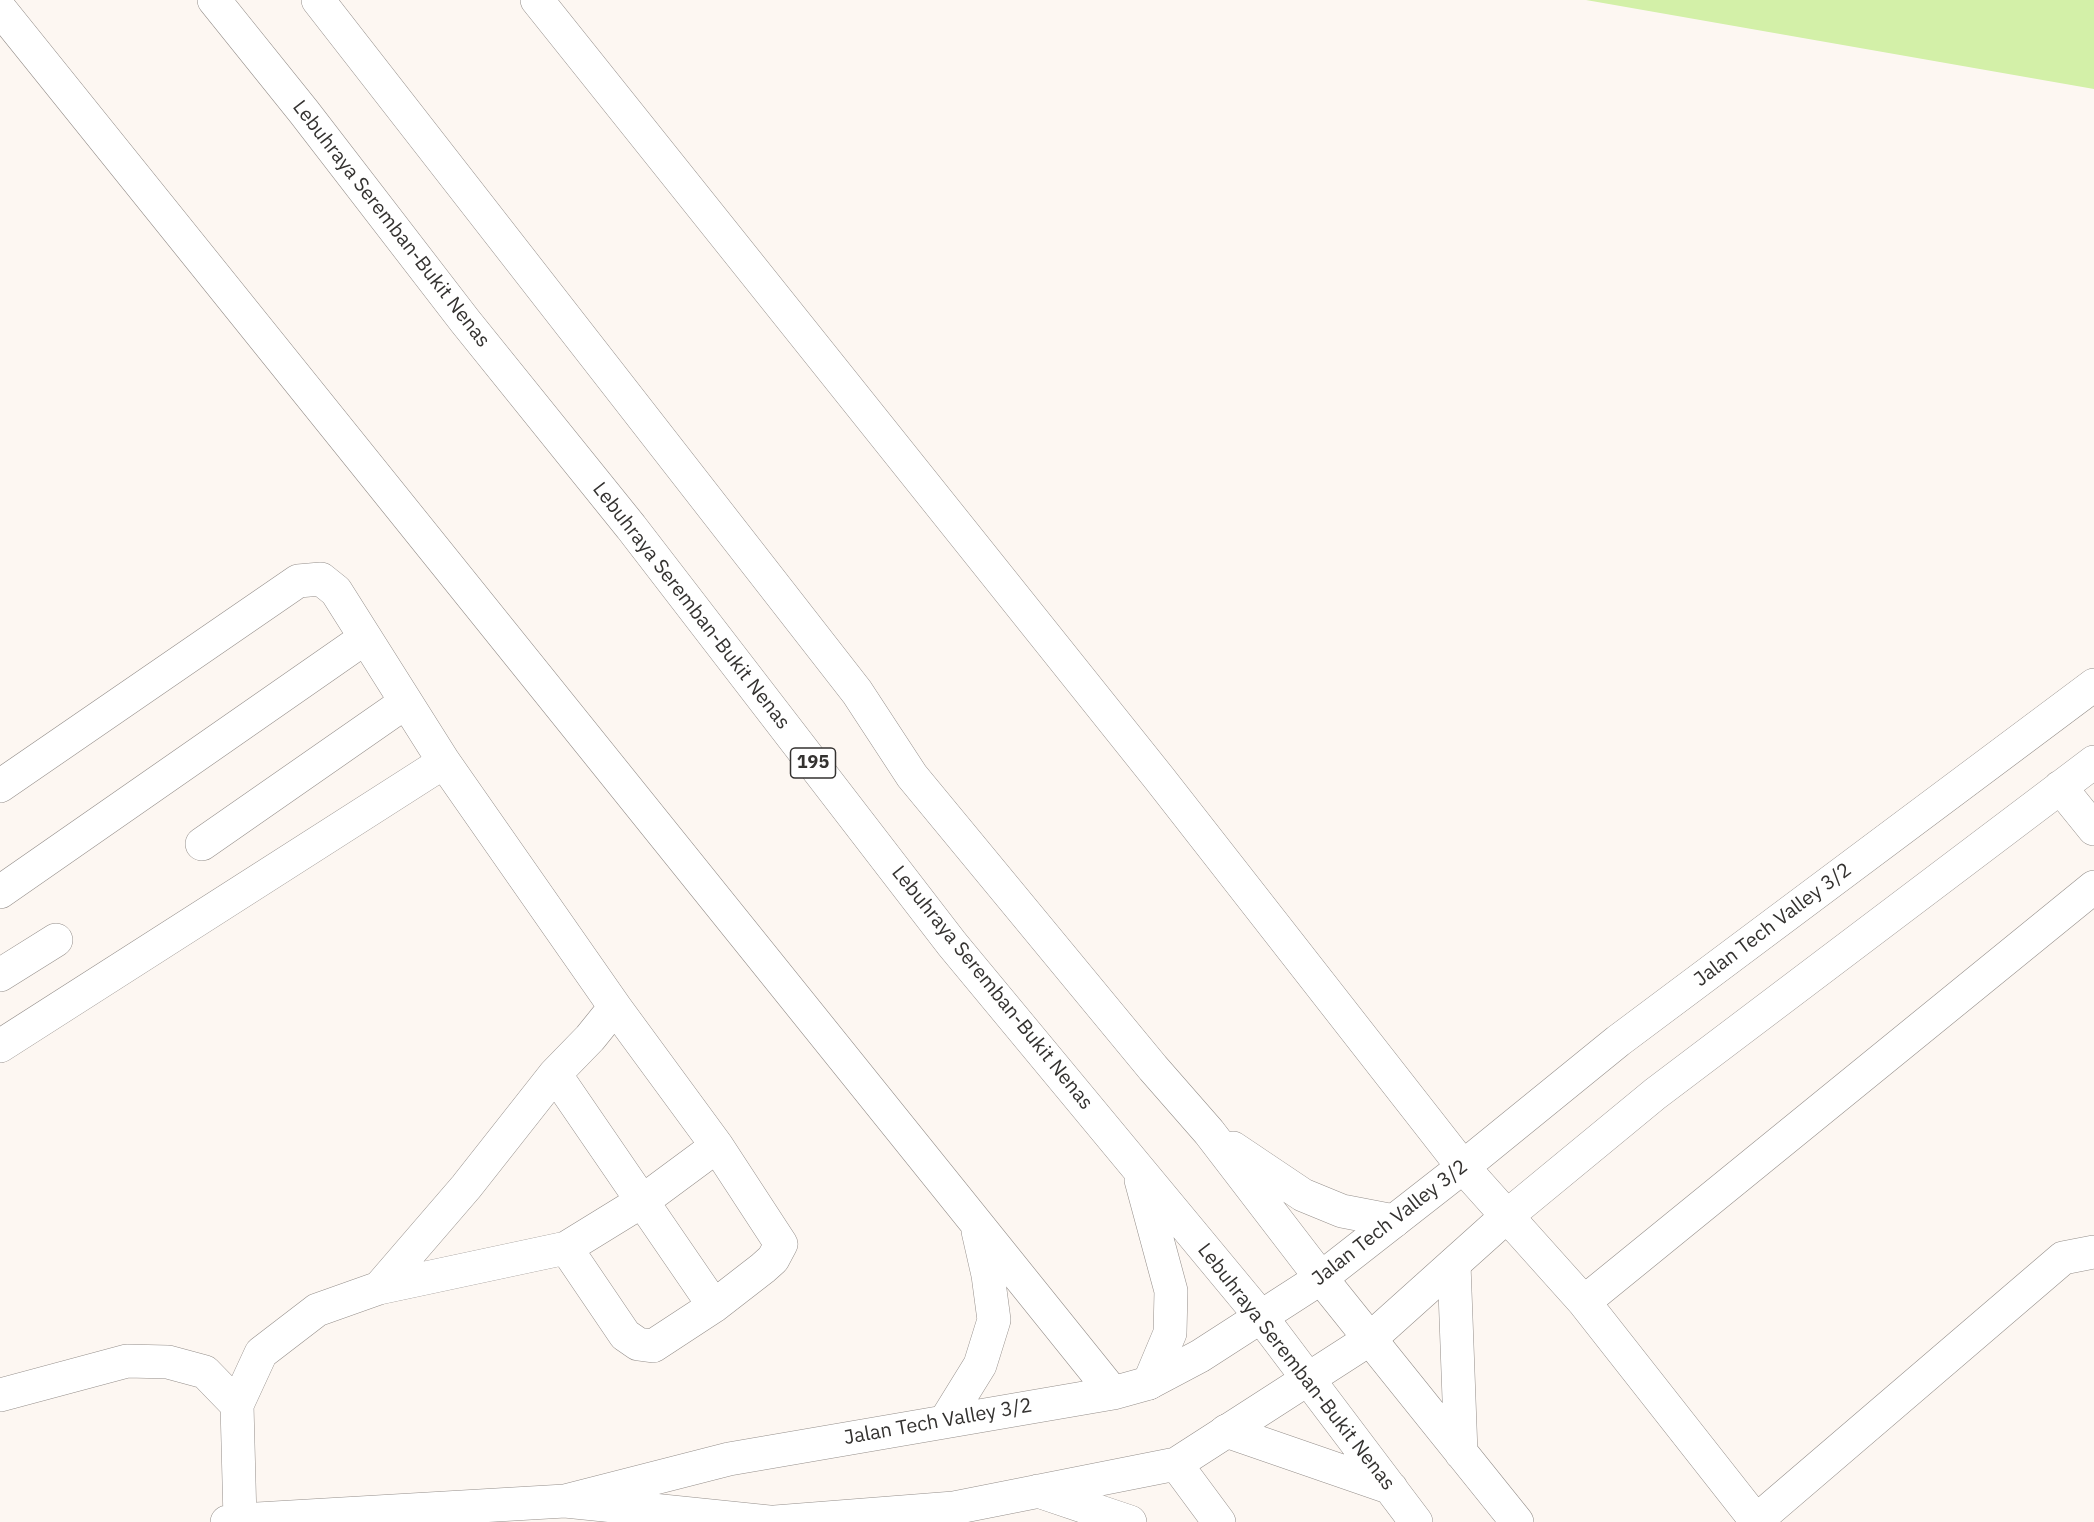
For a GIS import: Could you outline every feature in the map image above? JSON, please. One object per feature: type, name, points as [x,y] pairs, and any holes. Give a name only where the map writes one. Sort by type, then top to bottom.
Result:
[{"type":"main road","name":"Lebuhraya Seremban-Bukit Nenas","points":[[214,0],[304,112],[465,321],[630,527],[952,944],[1262,1318],[1416,1522]]},
{"type":"main road","points":[[318,0],[857,692],[912,776],[1153,1068],[1209,1132],[1321,1278],[1517,1522]]},
{"type":"main road","points":[[537,0],[1159,778],[1463,1167],[1584,1302],[1756,1521],[2062,1258],[2094,1252]]},
{"type":"main road","points":[[0,9],[1113,1393]]},
{"type":"main road","points":[[0,786],[298,581],[321,579],[336,591],[444,762],[615,1007],[717,1146],[781,1244],[773,1259],[714,1306],[653,1346],[638,1344],[625,1335],[566,1248]]},
{"type":"main road","points":[[0,892],[365,638]]},
{"type":"main road","name":"Jalan Tech Valley 3/2","points":[[565,1501],[729,1458],[1113,1393],[1149,1383],[1200,1356],[1321,1278],[1463,1167],[1618,1041],[2094,685]]},
{"type":"main road","points":[[202,844],[406,702]]},
{"type":"main road","points":[[0,1046],[444,762]]},
{"type":"main road","points":[[775,1522],[954,1508],[1176,1464],[1370,1339],[1507,1216],[1655,1094],[2094,762]]},
{"type":"main road","points":[[2060,787],[2094,829]]},
{"type":"main road","points":[[1584,1302],[2094,887]]},
{"type":"main road","points":[[0,975],[56,940]]},
{"type":"main road","points":[[379,1288],[466,1187],[555,1074],[590,1038],[615,1007]]},
{"type":"main road","points":[[555,1074],[644,1200],[714,1306]]},
{"type":"main road","points":[[1209,1132],[1303,1195],[1342,1211],[1394,1221]]},
{"type":"main road","points":[[234,1521],[237,1405],[261,1353],[317,1310],[379,1288],[566,1248],[644,1200],[717,1146]]},
{"type":"main road","points":[[1139,1169],[1171,1291],[1170,1333],[1149,1383]]},
{"type":"main road","points":[[946,1420],[980,1365],[994,1320],[988,1275],[977,1223]]},
{"type":"main road","points":[[1455,1264],[1461,1453]]},
{"type":"main road","points":[[0,1395],[127,1361],[168,1362],[204,1372],[237,1405]]},
{"type":"main road","points":[[1226,1431],[1391,1488]]},
{"type":"main road","points":[[1176,1464],[1219,1522]]},
{"type":"main road","points":[[1038,1491],[1130,1522]]},
{"type":"main road","name":"Jalan Tech Valley 3/2","points":[[234,1521],[565,1501],[769,1522]]},
{"type":"green space","points":[[1586,0],[2094,0],[2094,89]]}]
